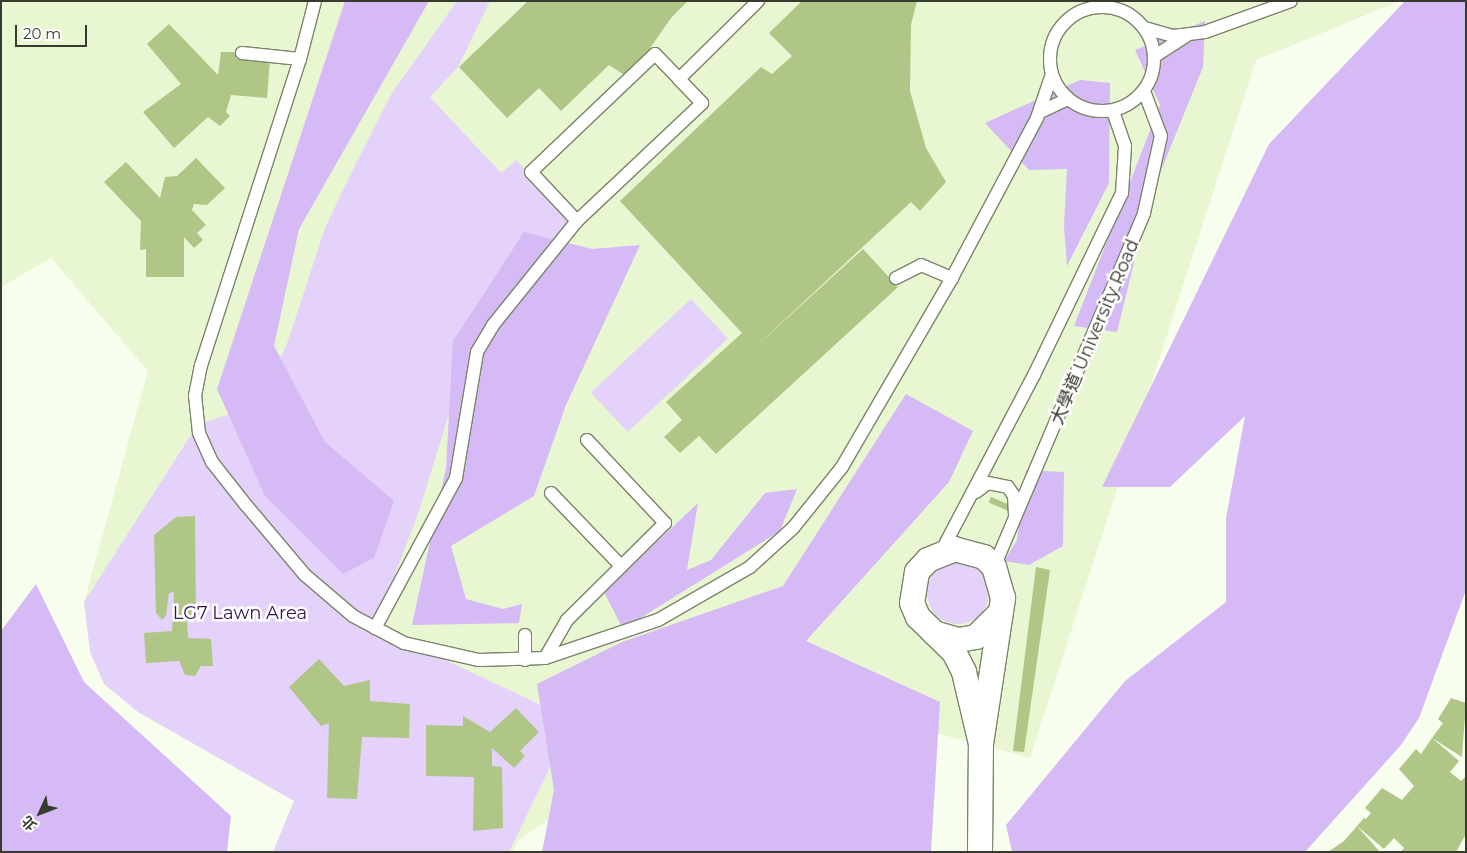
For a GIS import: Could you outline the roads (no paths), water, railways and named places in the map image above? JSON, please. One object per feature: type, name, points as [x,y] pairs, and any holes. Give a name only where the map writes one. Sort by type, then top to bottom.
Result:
[{"type":"street","points":[[941,552],[970,550],[994,567]]},
{"type":"street","name":"大學道 University Road","points":[[941,552],[917,572],[912,587],[915,610],[928,630],[954,652],[964,672],[981,744]]},
{"type":"street","name":"大學道 University Road","points":[[980,852],[979,790],[981,744],[990,708],[1002,590],[994,567]]},
{"type":"street","points":[[928,630],[959,640],[976,637],[999,614]]},
{"type":"lane","points":[[315,1],[300,60],[201,365],[196,413],[203,447],[246,505],[305,575],[353,616],[375,628],[442,654],[525,660],[545,658],[658,620],[750,566],[793,528],[842,467],[952,278],[1040,112],[1052,74],[1054,38],[1079,12],[1115,8],[1145,28],[1188,34]]},
{"type":"lane","points":[[679,79],[758,1]]},
{"type":"lane","points":[[1155,56],[1188,34],[1291,1]]},
{"type":"lane","points":[[1052,74],[1068,98],[1082,108],[1113,111],[1144,91],[1155,56],[1145,28]]},
{"type":"lane","points":[[242,53],[300,60]]},
{"type":"lane","points":[[375,628],[456,478],[477,352],[493,325],[577,221],[702,103],[656,54],[531,172],[577,221]]},
{"type":"lane","name":"大學道 University Road","points":[[994,567],[1144,213],[1162,136],[1144,91]]},
{"type":"lane","points":[[1040,112],[1068,98]]},
{"type":"lane","name":"大學道 University Road","points":[[941,552],[974,494],[1122,193],[1125,146],[1113,111]]},
{"type":"lane","points":[[896,278],[921,265],[952,278]]},
{"type":"lane","points":[[545,658],[568,620],[665,523],[587,440]]},
{"type":"lane","points":[[974,494],[988,483],[1008,486],[1014,496],[1016,518]]},
{"type":"lane","points":[[551,493],[622,566]]},
{"type":"lane","points":[[525,635],[525,660]]},
{"type":"park label","name":"LG7 Lawn Area","points":[[240,613]]}]
